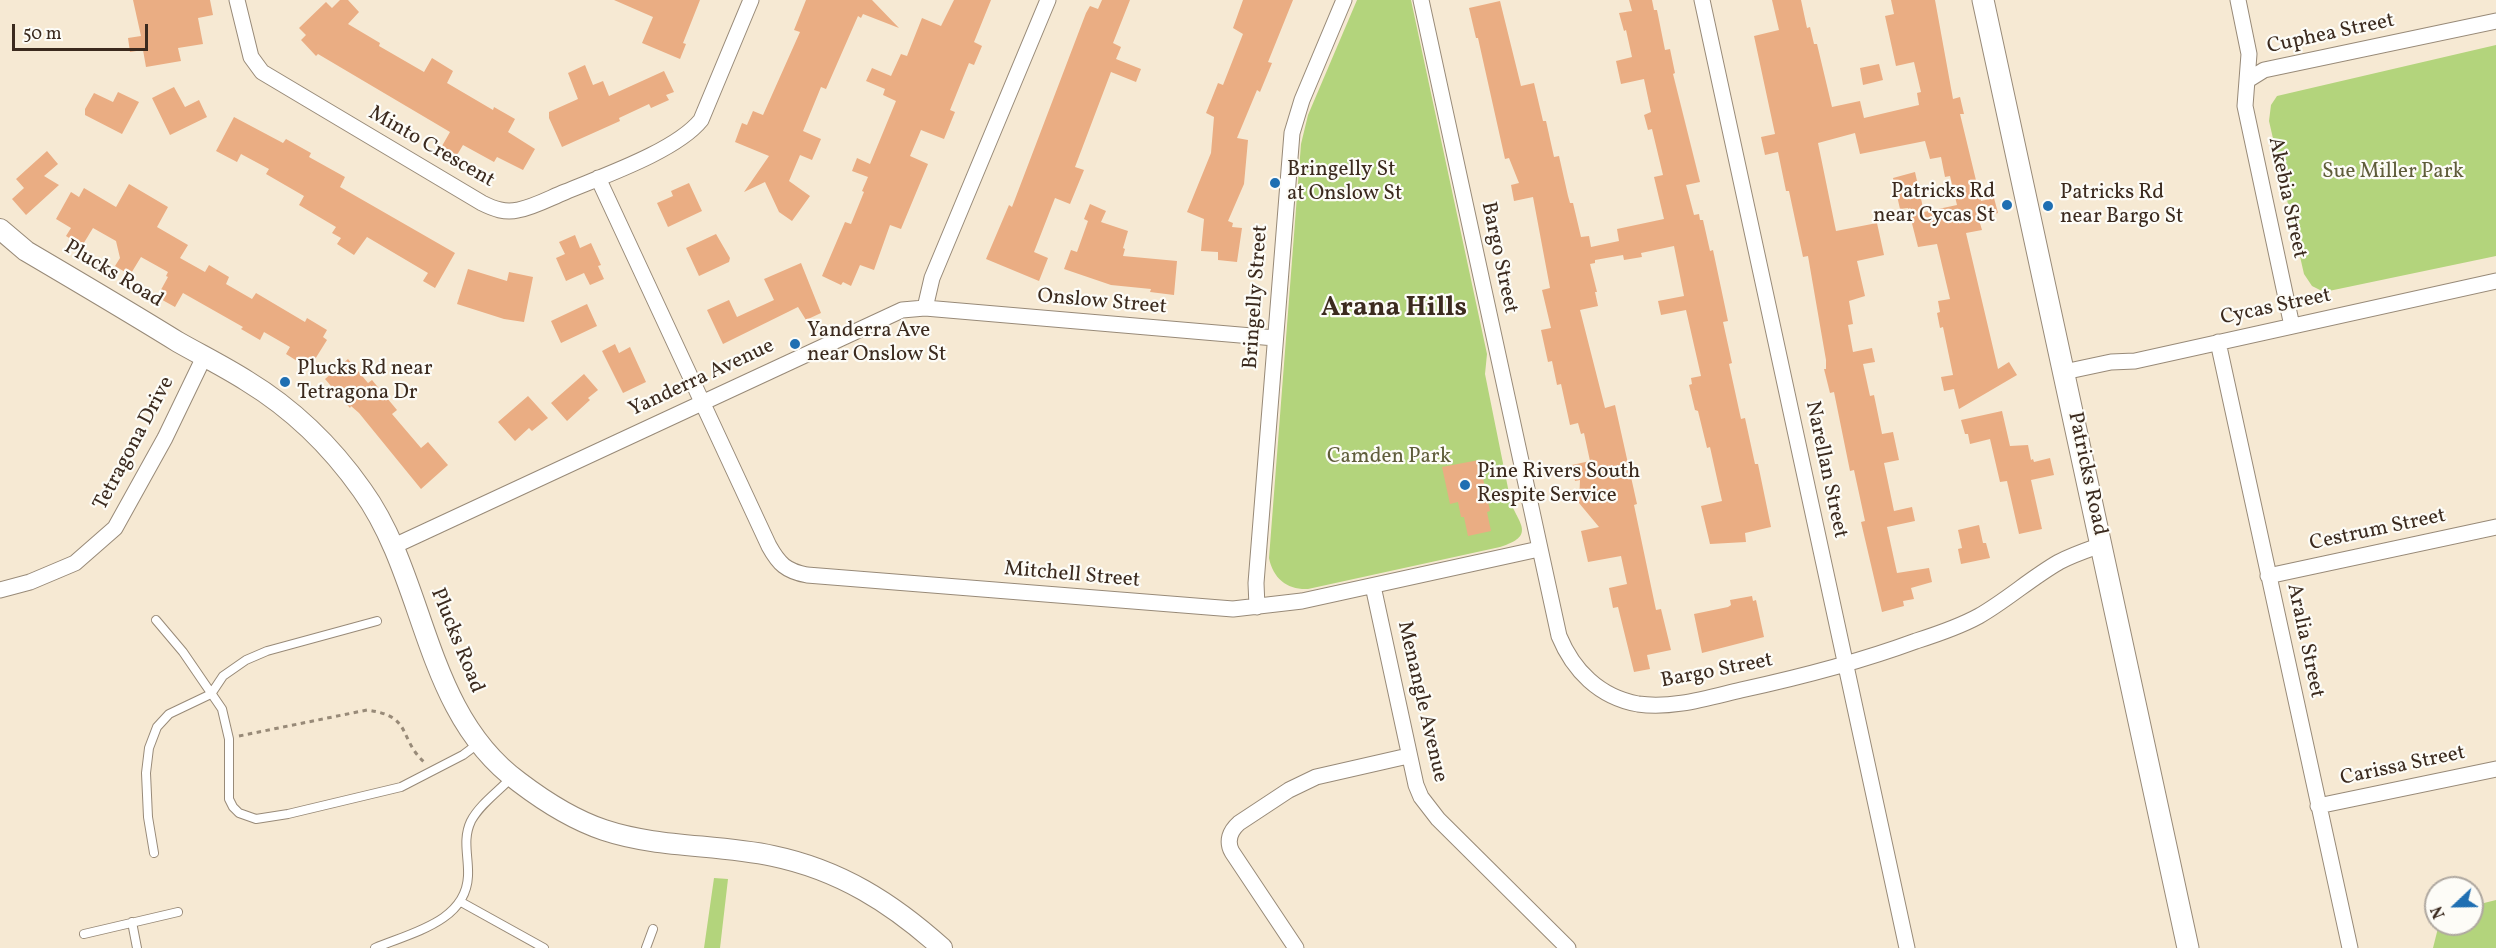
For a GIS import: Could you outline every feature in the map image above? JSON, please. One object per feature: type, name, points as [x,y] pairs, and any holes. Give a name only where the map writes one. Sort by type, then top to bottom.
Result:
[{"type":"main road","name":"Patricks Road","points":[[1983,0],[2188,948]]},
{"type":"street","name":"Minto Crescent","points":[[237,0],[251,57],[262,72],[482,203],[506,212],[519,210],[598,178],[669,146],[693,129],[701,120],[751,0]]},
{"type":"street","points":[[925,308],[932,278],[1048,0]]},
{"type":"street","name":"Bringelly Street","points":[[1257,608],[1256,583],[1292,133],[1302,100],[1344,0]]},
{"type":"street","name":"Bargo Street","points":[[1421,0],[1559,636],[1566,653],[1588,680],[1620,699],[1637,704],[1678,704],[1845,665],[1956,627],[1980,615],[2057,563],[2101,545]]},
{"type":"street","name":"Narellan Street","points":[[1702,0],[1906,948]]},
{"type":"street","name":"Akebia Street","points":[[2238,0],[2249,54],[2245,106],[2292,326]]},
{"type":"street","name":"Cuphea Street","points":[[2248,80],[2264,70],[2496,21]]},
{"type":"street","points":[[598,178],[702,402]]},
{"type":"street","name":"Plucks Road","points":[[0,229],[26,251],[276,400],[324,442],[363,490],[394,546],[442,679],[461,718],[479,743],[512,777],[557,808],[603,830],[652,841],[774,856],[814,867],[868,891],[909,918],[942,948]]},
{"type":"street","name":"Cycas Street","points":[[2064,372],[2111,362],[2135,360],[2496,281]]},
{"type":"street","name":"Onslow Street","points":[[925,308],[1275,338]]},
{"type":"street","name":"Yanderra Avenue","points":[[394,546],[890,315],[908,309],[925,308]]},
{"type":"street","name":"Aralia Street","points":[[2218,342],[2350,948]]},
{"type":"street","name":"Tetragona Drive","points":[[0,590],[30,582],[75,563],[114,528],[165,438],[204,357]]},
{"type":"street","name":"Mitchell Street","points":[[702,402],[769,546],[780,564],[787,570],[807,575],[1211,609],[1257,608],[1302,601],[1539,549]]},
{"type":"street","name":"Cestrum Street","points":[[2268,576],[2496,527]]},
{"type":"street","name":"Menangle Avenue","points":[[1373,586],[1408,756],[1416,784],[1429,809],[1568,948]]},
{"type":"street","points":[[1296,948],[1223,836],[1303,783],[1329,774],[1408,756]]},
{"type":"street","name":"Carissa Street","points":[[2318,806],[2496,769]]},
{"type":"lane","points":[[156,620],[183,652],[222,709],[229,739],[229,799],[232,807],[238,813],[256,819],[288,814],[401,787],[434,771],[479,743]]},
{"type":"lane","points":[[154,853],[146,796],[150,748],[157,727],[168,714],[211,694],[223,676],[246,660],[267,651],[377,621]]},
{"type":"lane","points":[[375,948],[444,918],[461,902],[466,890],[468,875],[466,845],[470,823],[480,809],[512,777]]},
{"type":"lane","points":[[461,902],[544,948]]},
{"type":"lane","points":[[84,934],[178,912]]},
{"type":"lane","points":[[132,922],[137,948]]},
{"type":"lane","points":[[646,948],[653,929]]},
{"type":"path","points":[[229,739],[367,710],[377,711],[396,718],[419,758],[434,771]]},
{"type":"green space","name":"Camden Park","points":[[1357,0],[1411,0],[1487,354],[1485,374],[1511,503],[1522,529],[1518,538],[1500,547],[1301,589],[1282,582],[1274,572],[1269,558],[1301,144],[1308,115]]},
{"type":"green space","name":"Sue Miller Park","points":[[2496,45],[2496,256],[2324,292],[2312,286],[2304,274],[2269,121],[2271,105],[2277,96]]},
{"type":"green space","points":[[714,878],[728,879],[720,948],[704,948]]},
{"type":"green space","points":[[2496,900],[2496,948],[2433,948],[2436,936],[2484,936],[2484,903]]},
{"type":"building","points":[[133,0],[210,0],[213,15],[198,18],[203,44],[178,48],[181,61],[146,67],[143,50],[130,52],[128,38],[141,36]]},
{"type":"building","points":[[340,0],[348,0],[359,12],[348,24],[380,43],[379,46],[424,72],[432,58],[453,71],[447,83],[493,110],[494,107],[515,119],[508,132],[535,149],[523,170],[497,157],[494,162],[463,145],[457,155],[442,146],[450,132],[318,54],[316,56],[301,40],[306,35],[299,28],[326,2],[332,8]]},
{"type":"building","points":[[614,0],[700,0],[683,43],[686,44],[680,59],[642,43],[653,17]]},
{"type":"building","points":[[806,0],[872,0],[899,28],[863,14],[861,18],[858,16],[826,89],[821,87],[803,131],[821,139],[812,160],[800,155],[789,181],[810,196],[792,221],[779,212],[765,182],[744,192],[769,156],[735,142],[742,123],[747,125],[753,111],[763,115],[800,32],[794,30]]},
{"type":"building","points":[[954,0],[991,0],[974,42],[982,46],[974,65],[969,63],[950,110],[955,112],[944,139],[921,130],[910,156],[928,164],[901,229],[890,225],[874,270],[860,265],[851,286],[843,282],[841,285],[822,276],[845,222],[851,224],[864,192],[862,191],[868,177],[852,171],[857,158],[870,164],[896,101],[883,95],[885,89],[866,81],[872,68],[891,76],[901,54],[907,56],[922,18],[941,26]]},
{"type":"building","points":[[1102,0],[1130,0],[1113,43],[1121,47],[1116,59],[1141,69],[1136,82],[1111,72],[1075,167],[1084,170],[1070,204],[1055,198],[1034,252],[1048,258],[1039,281],[986,259],[1009,205],[1012,207],[1086,13],[1090,6],[1098,9]]},
{"type":"building","points":[[1243,0],[1293,0],[1268,62],[1272,63],[1260,92],[1257,90],[1237,138],[1248,140],[1244,184],[1228,221],[1233,223],[1232,227],[1242,228],[1237,262],[1218,260],[1218,252],[1201,251],[1204,219],[1187,212],[1211,153],[1214,117],[1206,113],[1218,83],[1223,85],[1243,34],[1233,28]]},
{"type":"building","points":[[1629,0],[1652,0],[1654,10],[1657,10],[1665,50],[1670,49],[1675,73],[1673,74],[1700,182],[1686,185],[1694,215],[1699,214],[1700,220],[1703,220],[1710,251],[1713,250],[1728,321],[1723,322],[1732,363],[1729,364],[1741,419],[1745,418],[1755,464],[1758,464],[1771,527],[1745,533],[1746,542],[1710,544],[1701,506],[1722,501],[1710,447],[1707,448],[1689,385],[1692,384],[1691,378],[1701,376],[1686,310],[1661,315],[1658,301],[1684,296],[1674,246],[1641,253],[1642,257],[1624,260],[1623,255],[1595,260],[1595,263],[1590,264],[1598,306],[1580,310],[1605,408],[1615,405],[1637,504],[1634,505],[1656,610],[1661,609],[1671,650],[1647,655],[1650,669],[1634,672],[1618,607],[1613,608],[1609,588],[1627,584],[1621,556],[1588,562],[1581,531],[1599,527],[1579,503],[1580,480],[1575,481],[1572,465],[1590,461],[1584,433],[1581,434],[1578,423],[1570,425],[1561,384],[1557,385],[1552,361],[1548,362],[1541,330],[1551,328],[1542,290],[1550,288],[1533,197],[1514,201],[1511,185],[1519,183],[1509,158],[1505,159],[1469,8],[1500,1],[1521,86],[1534,83],[1554,157],[1559,156],[1581,237],[1589,236],[1591,247],[1619,241],[1617,229],[1664,219],[1654,177],[1663,175],[1652,129],[1648,130],[1644,115],[1651,112],[1644,79],[1621,84],[1616,61],[1632,57],[1626,30],[1624,31],[1619,13],[1632,11]]},
{"type":"building","points":[[1772,0],[1801,0],[1807,28],[1810,27],[1814,44],[1817,44],[1832,107],[1860,101],[1864,118],[1919,105],[1917,93],[1921,92],[1914,62],[1896,66],[1885,16],[1894,14],[1891,0],[1935,0],[1953,99],[1960,97],[1964,114],[1960,114],[1981,201],[1994,198],[1998,213],[1979,220],[1982,230],[1966,233],[1998,369],[2009,362],[2017,375],[1959,409],[1954,389],[1944,391],[1941,377],[1953,375],[1943,327],[1940,328],[1937,313],[1940,312],[1938,301],[1950,299],[1937,244],[1918,247],[1908,208],[1900,209],[1893,178],[1915,172],[1924,212],[1957,205],[1950,176],[1945,177],[1941,157],[1930,159],[1925,141],[1860,154],[1855,133],[1818,143],[1836,231],[1877,223],[1884,255],[1857,261],[1865,296],[1849,301],[1853,324],[1848,325],[1853,352],[1872,348],[1875,362],[1863,364],[1870,396],[1874,395],[1882,434],[1893,432],[1899,460],[1884,463],[1894,511],[1912,507],[1915,521],[1887,527],[1897,573],[1929,568],[1932,582],[1911,588],[1914,599],[1903,601],[1904,606],[1882,612],[1861,522],[1865,521],[1854,470],[1850,471],[1834,392],[1830,393],[1824,369],[1826,369],[1826,360],[1808,256],[1803,257],[1778,152],[1765,155],[1761,137],[1775,134],[1754,36],[1779,30]]},
{"type":"building","points":[[1879,64],[1883,80],[1863,85],[1860,68]]},
{"type":"building","points":[[585,65],[593,85],[603,81],[609,96],[664,71],[674,92],[666,95],[669,100],[651,108],[649,104],[619,118],[620,121],[562,147],[549,118],[549,112],[578,99],[568,73]]},
{"type":"building","points":[[174,87],[185,107],[199,100],[207,117],[170,135],[152,98]]},
{"type":"building","points":[[118,92],[139,102],[122,134],[85,115],[85,109],[94,93],[113,102]]},
{"type":"building","points":[[234,117],[283,143],[286,139],[311,153],[309,157],[345,177],[340,187],[455,253],[435,288],[423,281],[428,273],[367,237],[354,255],[337,244],[341,238],[332,233],[336,227],[299,205],[304,196],[266,174],[269,169],[241,154],[237,162],[216,151]]},
{"type":"building","points":[[47,151],[58,164],[44,176],[59,185],[26,215],[12,199],[24,188],[16,179]]},
{"type":"building","points":[[689,183],[702,211],[668,227],[657,203],[673,196],[671,191]]},
{"type":"building","points":[[129,184],[168,207],[157,227],[188,245],[180,258],[205,272],[209,265],[229,277],[226,284],[252,299],[256,293],[305,322],[307,318],[327,330],[323,337],[327,340],[312,364],[309,360],[305,366],[286,354],[290,347],[264,332],[260,340],[241,329],[243,327],[183,293],[175,307],[157,297],[168,277],[166,276],[168,272],[141,257],[130,275],[115,266],[120,258],[116,241],[93,228],[82,246],[66,236],[71,228],[56,219],[71,192],[79,197],[84,188],[116,207]]},
{"type":"building","points":[[1090,204],[1106,211],[1101,222],[1128,231],[1123,256],[1177,261],[1174,295],[1150,292],[1151,289],[1111,285],[1064,269],[1071,250],[1077,252],[1088,221],[1084,219]]},
{"type":"building","points":[[716,234],[730,258],[729,262],[699,276],[686,248]]},
{"type":"building","points":[[575,235],[580,248],[591,243],[601,265],[598,266],[604,279],[590,285],[584,273],[566,281],[556,258],[565,254],[559,242]]},
{"type":"building","points":[[801,263],[821,313],[806,320],[798,307],[723,344],[707,310],[729,300],[737,317],[774,300],[764,279]]},
{"type":"building","points":[[468,269],[507,281],[509,272],[533,277],[524,322],[504,319],[457,304]]},
{"type":"building","points":[[587,304],[597,326],[561,343],[551,321]]},
{"type":"building","points":[[615,344],[619,353],[630,347],[646,382],[623,393],[602,351]]},
{"type":"building","points":[[348,359],[368,383],[372,380],[397,410],[392,414],[421,448],[428,442],[448,465],[421,489],[359,413],[351,406],[350,408],[325,379]]},
{"type":"building","points":[[584,374],[598,390],[567,421],[551,403]]},
{"type":"building","points":[[528,396],[548,418],[532,431],[529,428],[515,441],[498,422]]},
{"type":"building","points":[[2002,411],[2010,446],[2028,445],[2031,460],[2033,459],[2034,462],[2050,458],[2054,475],[2031,480],[2042,529],[2019,534],[2007,481],[2000,482],[1990,439],[1970,444],[1968,434],[1965,434],[1961,420]]},
{"type":"building","name":"Pine Rivers South Respite Service","points":[[1479,460],[1490,511],[1487,512],[1491,531],[1468,536],[1458,502],[1450,504],[1442,467]]},
{"type":"building","points":[[1979,525],[1983,543],[1986,543],[1990,558],[1961,564],[1958,549],[1962,548],[1958,530]]},
{"type":"building","points":[[1752,596],[1753,601],[1756,600],[1764,637],[1702,653],[1694,614],[1728,607],[1731,605],[1730,600]]},
{"type":"place","name":"Bringelly St at Onslow St","points":[[1275,183]]},
{"type":"place","name":"Patricks Rd near Cycas St","points":[[2007,205]]},
{"type":"place","name":"Patricks Rd near Bargo St","points":[[2048,206]]},
{"type":"place","name":"Yanderra Ave near Onslow St","points":[[795,344]]},
{"type":"place","name":"Plucks Rd near Tetragona Dr","points":[[285,382]]},
{"type":"place","name":"Pine Rivers South Respite Service","points":[[1465,485]]},
{"type":"district","name":"Arana Hills","points":[[1394,310]]}]
